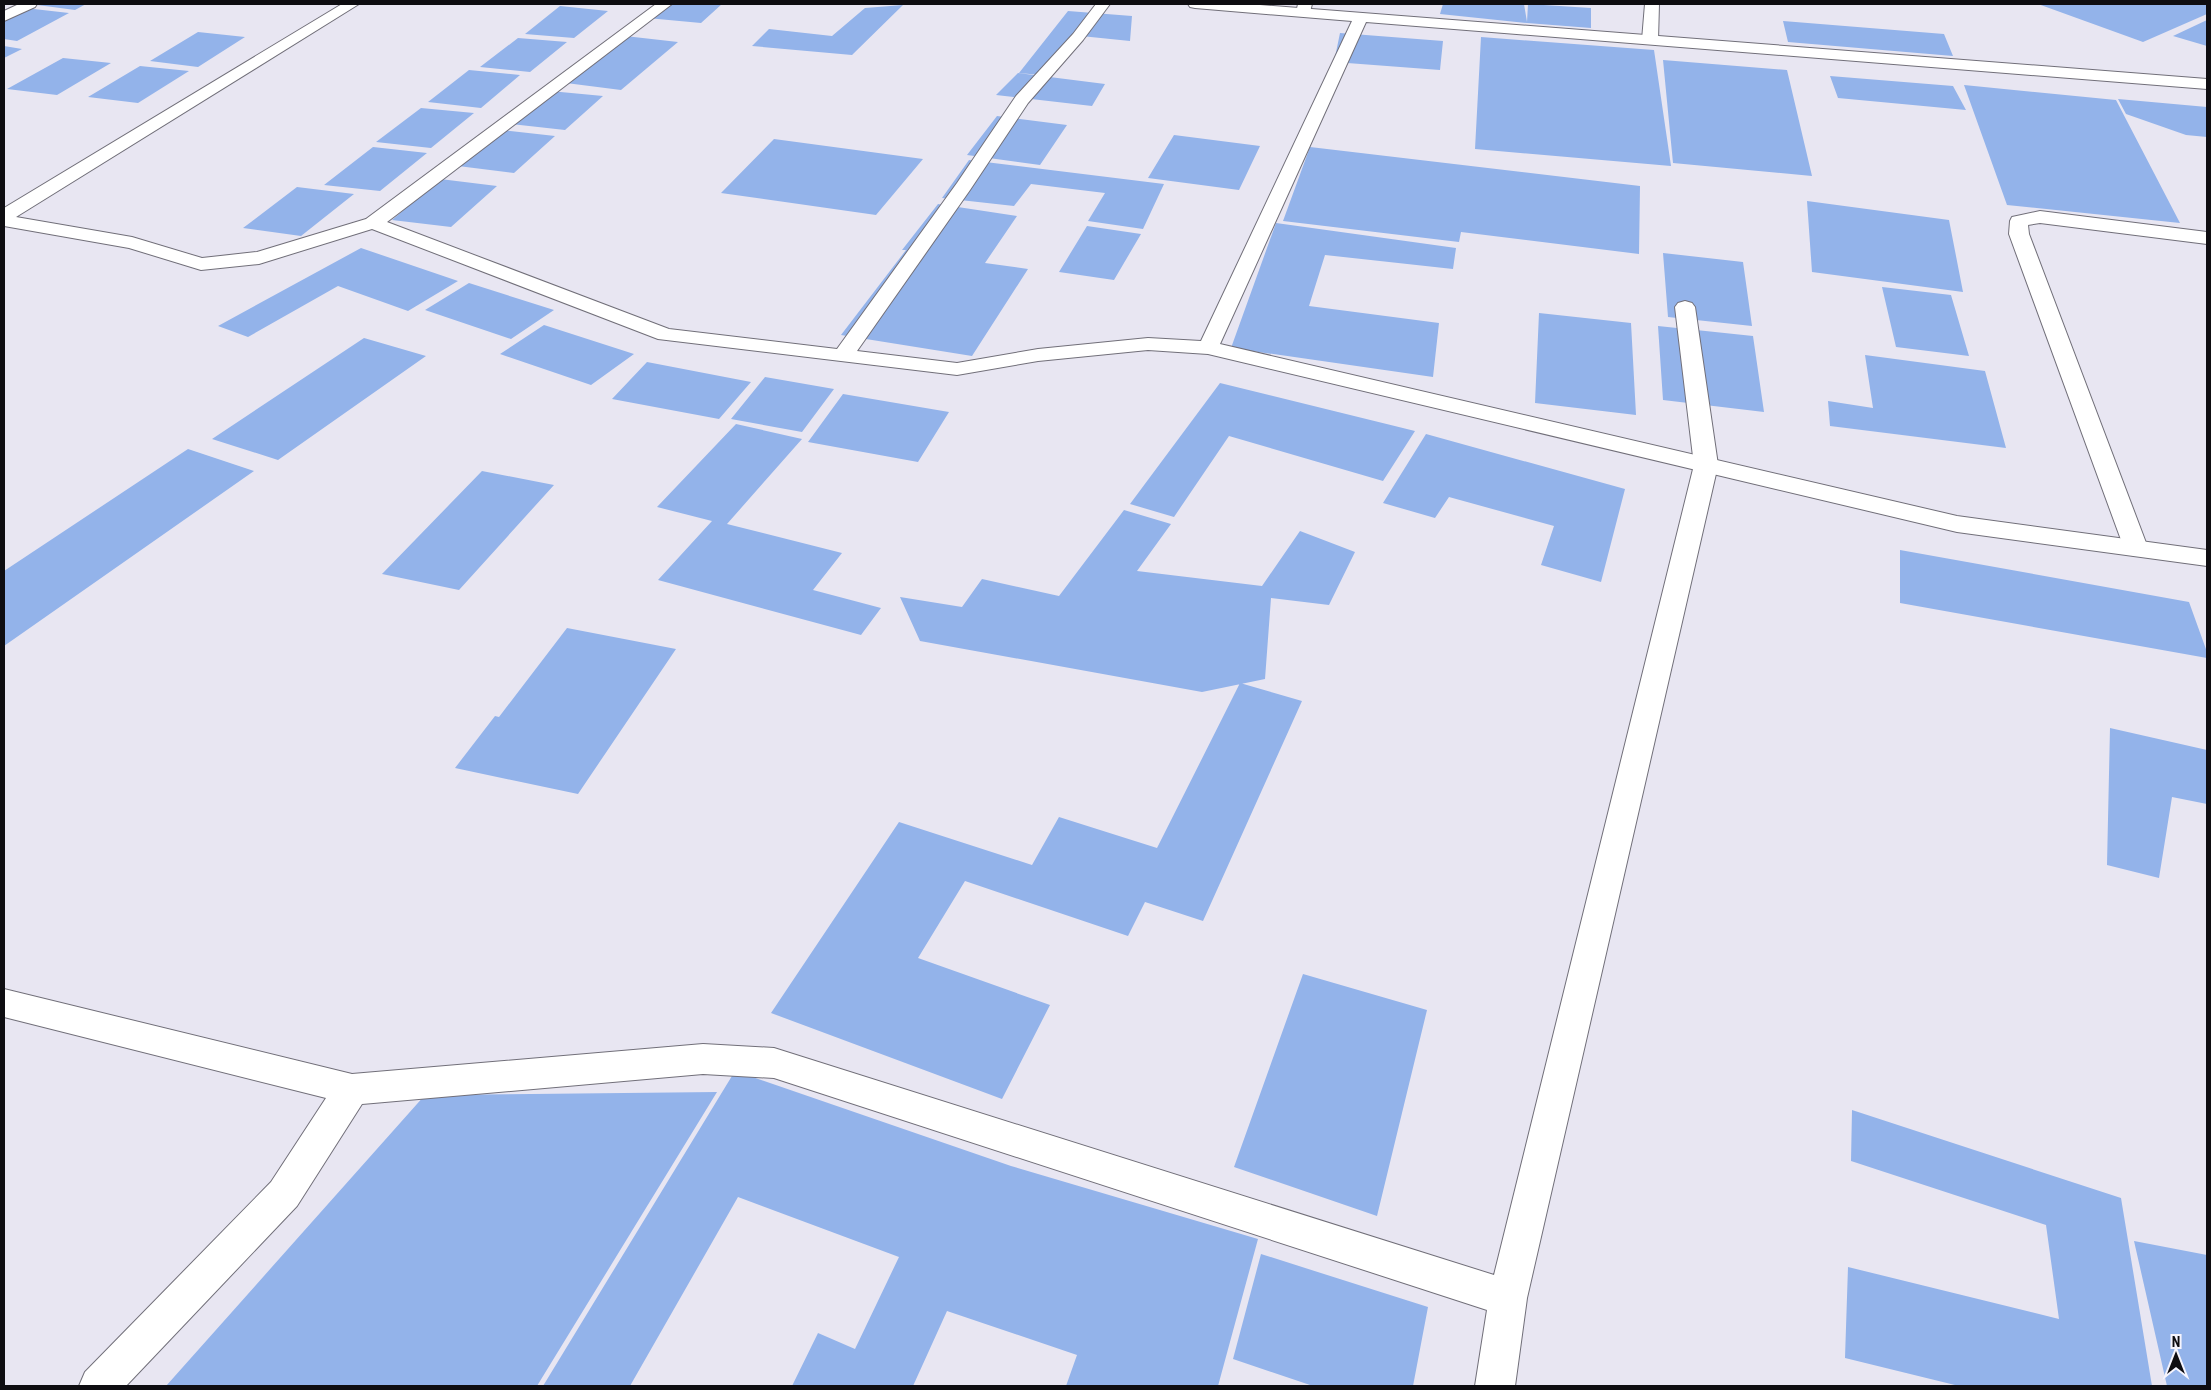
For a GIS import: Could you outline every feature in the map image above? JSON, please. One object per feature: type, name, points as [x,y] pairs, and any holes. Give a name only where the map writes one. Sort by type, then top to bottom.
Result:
[{"type":"street","points":[[4,16],[30,4]]},
{"type":"street","points":[[4,216],[352,4]]},
{"type":"street","points":[[4,220],[132,243],[201,264],[259,258],[373,223],[664,4]]},
{"type":"street","points":[[843,355],[964,186],[1022,100],[1078,37],[1103,4]]},
{"type":"street","points":[[1195,4],[1305,8],[1361,18],[2207,84]]},
{"type":"street","points":[[1650,40],[1652,4]]},
{"type":"street","points":[[1208,348],[1361,18]]},
{"type":"street","points":[[2136,548],[2019,234],[2019,221],[2040,217],[2207,238]]},
{"type":"street","points":[[373,223],[665,335],[957,369],[1038,355],[1148,344],[1208,348],[1957,524],[2207,558]]},
{"type":"street","points":[[1495,1386],[1508,1298],[1706,465],[1684,308]]},
{"type":"street","points":[[4,1003],[352,1089],[703,1059],[774,1063],[1508,1298]]},
{"type":"street","points":[[99,1386],[284,1194],[352,1089]]},
{"type":"building","points":[[30,4],[86,4],[75,10]]},
{"type":"building","points":[[663,4],[722,4],[701,23],[647,18]]},
{"type":"building","points":[[1443,4],[1524,4],[1527,22],[1528,4],[1591,8],[1591,28],[1440,14]]},
{"type":"building","points":[[2038,4],[2207,4],[2207,14],[2143,42]]},
{"type":"building","points":[[903,5],[852,55],[752,46],[769,29],[832,36],[865,8]]},
{"type":"building","points":[[560,6],[608,11],[574,38],[525,34]]},
{"type":"building","points":[[25,8],[69,13],[17,41],[4,39],[4,19]]},
{"type":"building","points":[[1068,11],[1132,16],[1130,41],[1081,36],[1051,76],[1019,73]]},
{"type":"building","points":[[2207,20],[2207,46],[2173,36]]},
{"type":"building","points":[[1783,21],[1944,34],[1953,56],[1788,42]]},
{"type":"building","points":[[198,32],[245,37],[198,67],[150,61]]},
{"type":"building","points":[[1340,33],[1443,41],[1440,70],[1334,62]]},
{"type":"building","points":[[625,36],[678,42],[621,90],[566,83]]},
{"type":"building","points":[[1481,37],[1654,50],[1671,166],[1475,149]]},
{"type":"building","points":[[518,38],[567,42],[530,72],[480,67]]},
{"type":"building","points":[[4,46],[22,49],[4,58]]},
{"type":"building","points":[[63,58],[111,63],[57,95],[7,89]]},
{"type":"building","points":[[1663,60],[1787,70],[1812,176],[1673,163]]},
{"type":"building","points":[[140,66],[189,71],[138,103],[88,97]]},
{"type":"building","points":[[469,70],[520,75],[481,108],[428,102]]},
{"type":"building","points":[[1018,73],[1105,84],[1092,106],[996,95]]},
{"type":"building","points":[[1830,76],[1953,86],[1966,110],[1838,98]]},
{"type":"building","points":[[1964,85],[2116,100],[2180,223],[2007,205]]},
{"type":"building","points":[[550,91],[603,96],[565,130],[511,124]]},
{"type":"building","points":[[2118,99],[2207,107],[2207,137],[2186,135],[2126,114]]},
{"type":"building","points":[[421,108],[474,113],[431,148],[376,142]]},
{"type":"building","points":[[997,116],[1067,125],[1040,165],[967,155]]},
{"type":"building","points":[[500,130],[555,136],[514,173],[458,166]]},
{"type":"building","points":[[1174,135],[1260,146],[1239,190],[1148,178]]},
{"type":"building","points":[[774,139],[923,159],[876,215],[721,193]]},
{"type":"building","points":[[373,147],[427,153],[380,191],[324,185]]},
{"type":"building","points":[[1310,147],[1640,186],[1639,254],[1461,232],[1459,242],[1283,221]]},
{"type":"building","points":[[969,160],[1164,184],[1143,229],[1088,221],[1105,193],[1031,184],[1014,206],[942,198]]},
{"type":"building","points":[[440,179],[497,186],[451,227],[392,220]]},
{"type":"building","points":[[297,187],[354,194],[301,236],[243,228]]},
{"type":"building","points":[[1807,201],[1949,220],[1963,292],[1812,272]]},
{"type":"building","points":[[938,204],[1017,216],[985,263],[1028,269],[972,356],[841,335],[906,250],[902,250]]},
{"type":"building","points":[[1276,223],[1456,248],[1453,269],[1325,255],[1309,306],[1439,323],[1433,377],[1231,348]]},
{"type":"building","points":[[1087,226],[1141,234],[1114,280],[1059,272]]},
{"type":"building","points":[[361,248],[458,281],[408,311],[338,286],[248,337],[218,326]]},
{"type":"building","points":[[1663,253],[1743,262],[1752,326],[1668,317]]},
{"type":"building","points":[[469,283],[554,310],[511,339],[425,310]]},
{"type":"building","points":[[1882,287],[1951,295],[1969,356],[1896,347]]},
{"type":"building","points":[[1539,313],[1631,323],[1636,415],[1535,403]]},
{"type":"building","points":[[544,325],[634,354],[591,385],[500,354]]},
{"type":"building","points":[[1658,326],[1753,336],[1764,412],[1663,400]]},
{"type":"building","points":[[364,338],[426,356],[278,460],[212,439]]},
{"type":"building","points":[[1865,355],[1985,371],[2006,448],[1830,426],[1828,401],[1873,408]]},
{"type":"building","points":[[647,362],[751,382],[719,419],[612,399]]},
{"type":"building","points":[[765,377],[834,389],[802,432],[731,419]]},
{"type":"building","points":[[1220,383],[1415,431],[1383,481],[1229,436],[1174,517],[1130,504]]},
{"type":"building","points":[[843,394],[949,412],[918,462],[808,442]]},
{"type":"building","points":[[736,424],[802,439],[727,524],[842,553],[813,590],[881,608],[861,635],[658,580],[712,521],[657,507]]},
{"type":"building","points":[[1426,434],[1625,489],[1601,582],[1541,565],[1554,526],[1449,497],[1435,518],[1383,503]]},
{"type":"building","points":[[188,449],[254,471],[4,646],[4,571]]},
{"type":"building","points":[[482,471],[554,485],[459,590],[382,574]]},
{"type":"building","points":[[1124,510],[1171,524],[1137,571],[1262,586],[1300,531],[1355,552],[1329,605],[1271,598],[1265,679],[1202,692],[920,641],[900,597],[962,607],[982,579],[1059,596]]},
{"type":"building","points":[[1900,550],[2189,602],[2207,652],[2207,658],[1900,603]]},
{"type":"building","points":[[567,628],[676,649],[578,794],[455,768],[495,716],[499,717]]},
{"type":"building","points":[[1240,683],[1302,701],[1203,921],[1145,902],[1128,936],[965,881],[918,958],[1050,1005],[1002,1099],[771,1013],[899,822],[1032,865],[1059,817],[1157,848]]},
{"type":"building","points":[[2110,728],[2207,750],[2207,804],[2172,797],[2159,878],[2107,865]]},
{"type":"building","points":[[1303,974],[1427,1010],[1377,1216],[1234,1167]]},
{"type":"building","points":[[735,1071],[1011,1166],[1258,1239],[1218,1386],[1066,1386],[1077,1355],[947,1311],[913,1386],[792,1386],[818,1333],[855,1349],[899,1257],[738,1197],[630,1386],[543,1386]]},
{"type":"building","points":[[717,1092],[537,1386],[166,1386],[425,1095]]},
{"type":"building","points":[[1852,1110],[2121,1198],[2152,1386],[1959,1386],[1845,1358],[1848,1267],[2059,1319],[2046,1225],[1851,1161]]},
{"type":"building","points":[[2134,1241],[2207,1255],[2207,1386],[2167,1386]]},
{"type":"building","points":[[1261,1254],[1428,1307],[1413,1386],[1313,1386],[1233,1359]]}]
